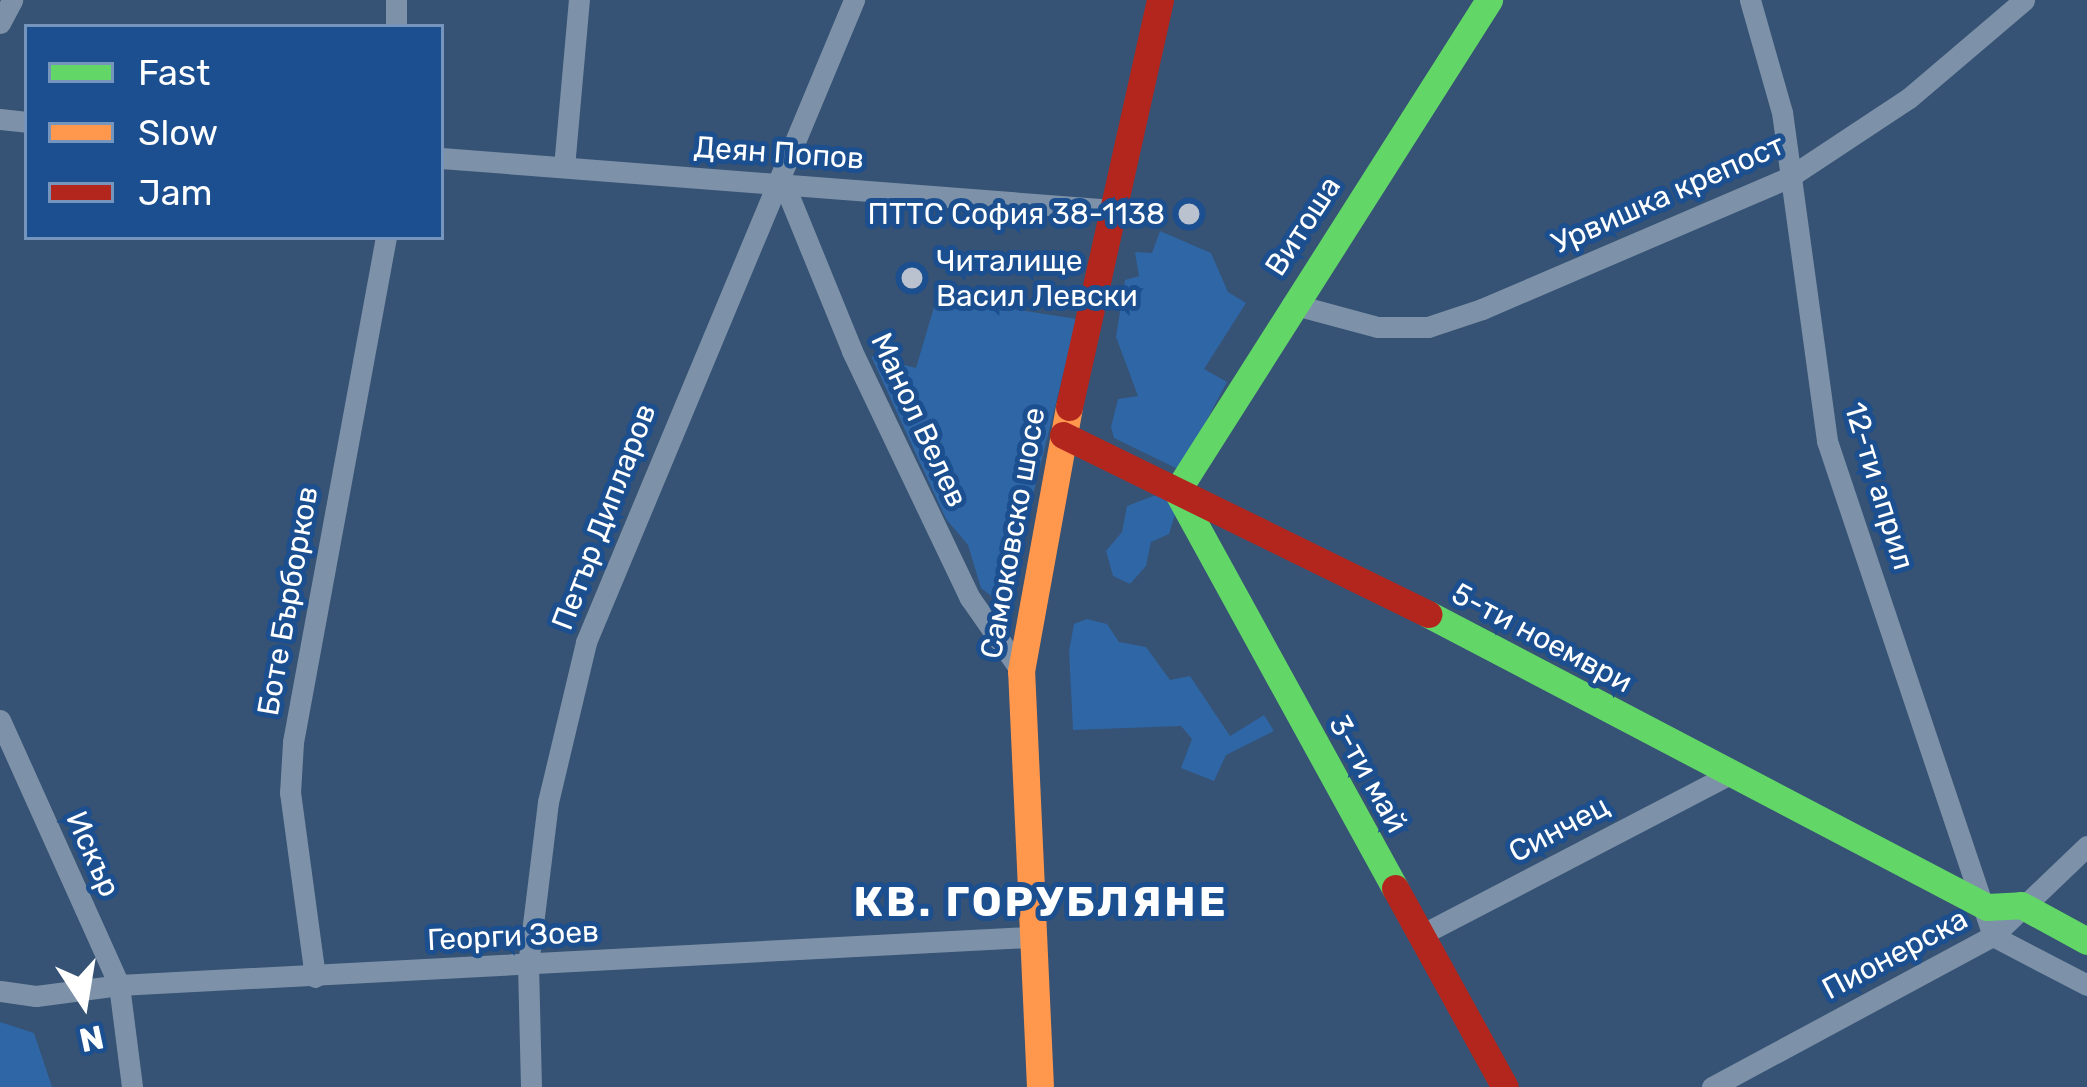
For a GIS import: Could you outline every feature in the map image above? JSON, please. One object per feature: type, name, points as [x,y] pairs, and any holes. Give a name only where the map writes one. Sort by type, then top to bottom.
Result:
[{"type":"street","points":[[0,23],[11,0]]},
{"type":"street","points":[[564,167],[579,0]]},
{"type":"street","name":"Петър Дипларов","points":[[531,1087],[529,965],[548,802],[586,642],[696,365],[784,184],[854,0]]},
{"type":"street","name":"Самоковско шосе","points":[[1040,1087],[1021,671],[1063,435],[1160,0]]},
{"type":"street","name":"Витоша","points":[[1177,491],[1489,0]]},
{"type":"street","name":"12-ти април","points":[[1750,0],[1782,112],[1827,441],[1990,921]]},
{"type":"street","name":"Урвишка крепост","points":[[1292,304],[1378,327],[1428,327],[1788,178],[1910,98],[2024,0]]},
{"type":"street","name":"Деян Попов","points":[[444,158],[1113,210]]},
{"type":"street","name":"Манол Велев","points":[[784,184],[852,351],[970,598],[1021,671]]},
{"type":"street","name":"Боте Бърборков","points":[[316,977],[290,793],[293,742],[385,240]]},
{"type":"street","name":"5-ти ноември","points":[[1063,435],[1500,650],[1990,921],[2087,985]]},
{"type":"street","name":"3-ти май","points":[[1177,491],[1505,1087]]},
{"type":"street","name":"Искър","points":[[0,720],[118,985],[132,1087]]},
{"type":"street","name":"Синчец","points":[[1419,936],[1726,776]]},
{"type":"street","points":[[1990,921],[2021,905],[2087,846]]},
{"type":"street","points":[[2021,905],[2087,941]]},
{"type":"street","name":"Пионерска","points":[[1712,1087],[1990,921]]},
{"type":"street","name":"Георги Зоев","points":[[0,991],[36,996],[118,985],[1030,937]]},
{"type":"shaded area","points":[[1160,231],[1211,253],[1228,292],[1246,303],[1204,369],[1227,382],[1180,470],[1114,438],[1111,427],[1118,399],[1138,396],[1116,337],[1125,280],[1139,276],[1135,252],[1152,253]]},
{"type":"shaded area","points":[[937,297],[1077,319],[1005,607],[981,588],[968,545],[946,519],[871,356],[916,368]]},
{"type":"shaded area","points":[[1161,493],[1177,508],[1169,534],[1151,542],[1146,566],[1130,584],[1113,576],[1106,551],[1122,532],[1127,506]]},
{"type":"shaded area","points":[[1087,619],[1107,624],[1119,642],[1146,647],[1170,680],[1190,676],[1230,736],[1264,715],[1274,731],[1226,755],[1214,781],[1181,768],[1192,739],[1181,726],[1073,730],[1069,651],[1074,624]]},
{"type":"shaded area","points":[[0,1022],[34,1033],[52,1087],[0,1087]]},
{"type":"traffic: fast","points":[[1395,888],[1177,491],[1489,0]]},
{"type":"traffic: fast","points":[[1428,614],[1987,907],[2021,905],[2087,941]]},
{"type":"traffic: slow","points":[[1040,1087],[1021,671],[1069,407]]},
{"type":"traffic: jam","points":[[1069,407],[1160,0]]},
{"type":"traffic: jam","points":[[1063,435],[1428,614]]},
{"type":"traffic: jam","points":[[1395,888],[1505,1087]]},
{"type":"place","name":"ПТТС София 38-1138","points":[[1189,214]]},
{"type":"place","name":"Читалище Васил Левски","points":[[912,278]]},
{"type":"district","name":"КВ. ГОРУБЛЯНЕ","points":[[1041,902]]}]
